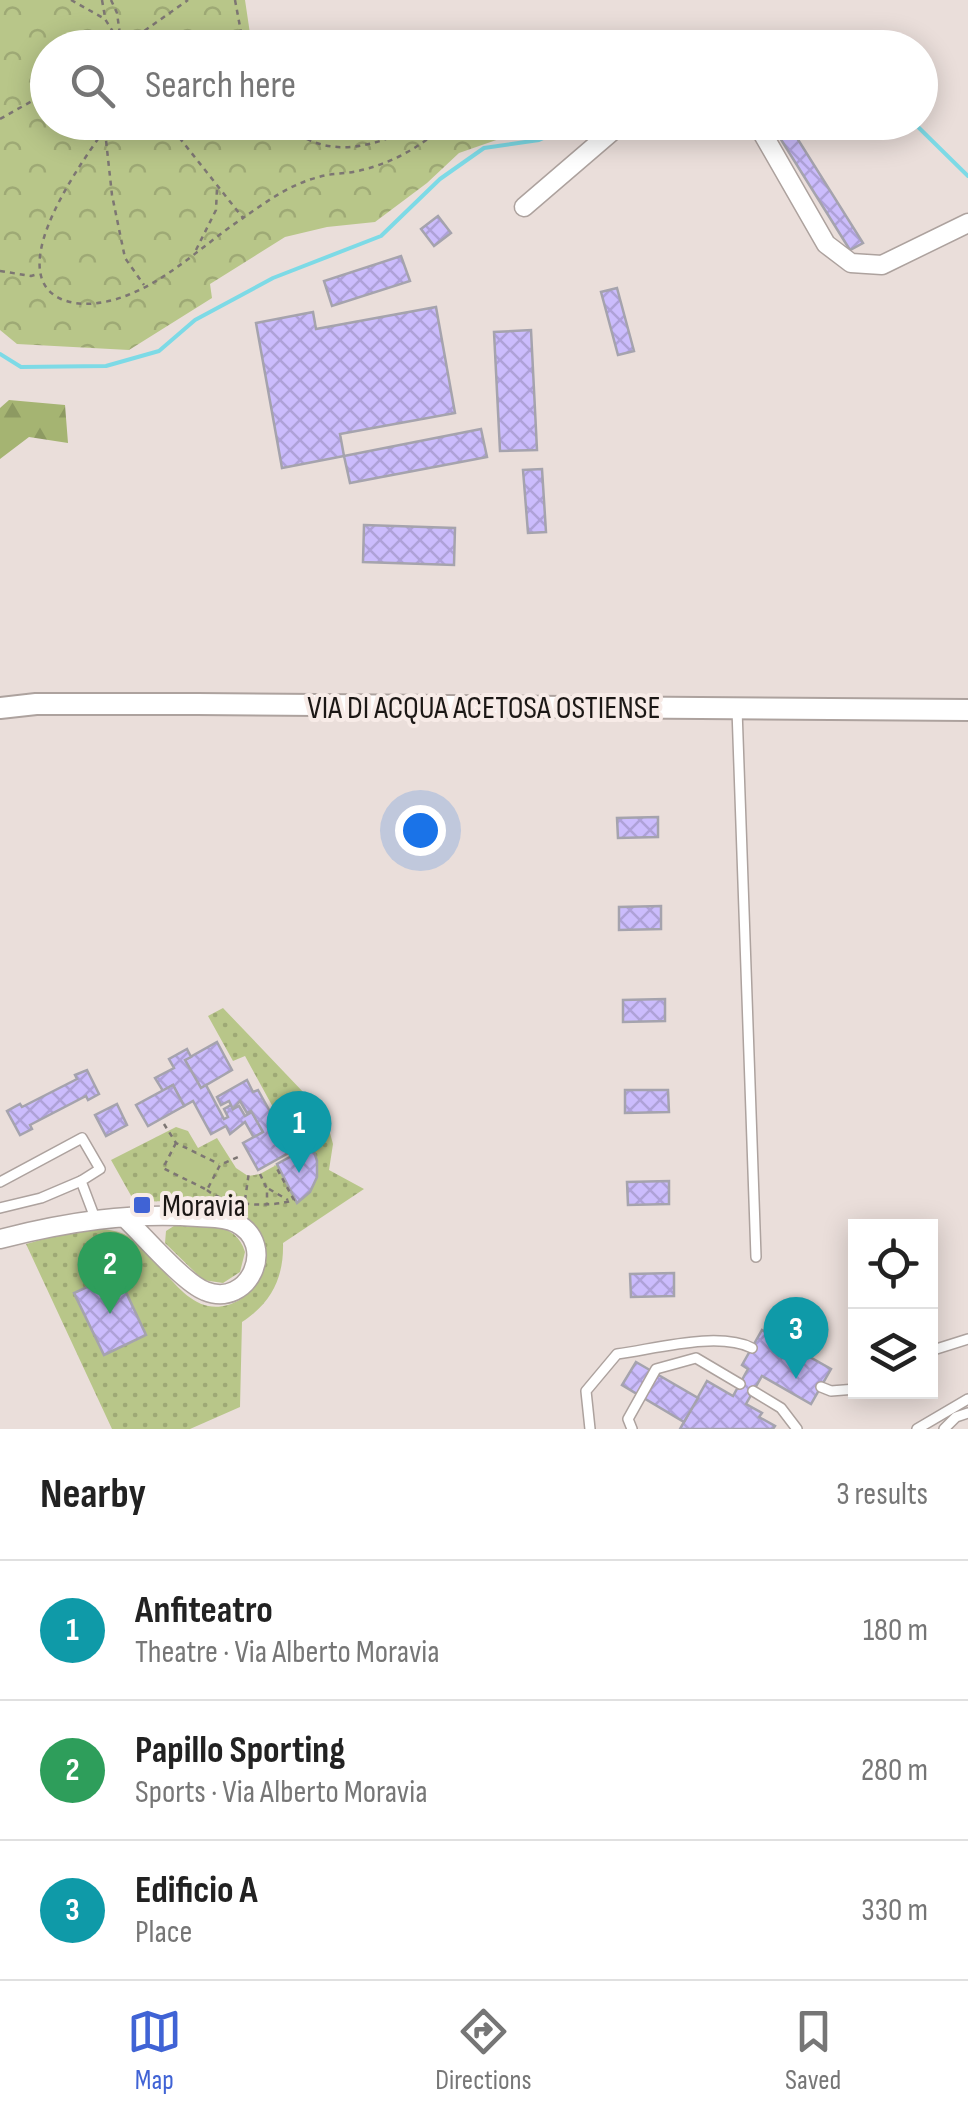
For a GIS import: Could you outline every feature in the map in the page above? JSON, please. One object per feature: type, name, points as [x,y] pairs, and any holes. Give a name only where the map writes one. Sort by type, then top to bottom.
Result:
[{"type":"street","points":[[524,207],[602,140]]},
{"type":"street","points":[[766,140],[826,244],[851,263],[882,265],[968,223]]},
{"type":"street","name":"VIA DI ACQUA ACETOSA OSTIENSE","points":[[0,708],[36,704],[197,704],[968,710]]},
{"type":"street","points":[[0,1238],[94,1218],[171,1215],[231,1220],[252,1236],[257,1252],[255,1269],[246,1283],[232,1292],[208,1293],[194,1285],[126,1218]]},
{"type":"lane","points":[[737,709],[756,1258]]},
{"type":"lane","points":[[0,1182],[82,1138],[100,1170],[41,1198],[0,1208]]},
{"type":"lane","points":[[82,1181],[94,1218]]},
{"type":"lane","points":[[938,1348],[968,1339]]},
{"type":"lane","points":[[590,1429],[586,1392],[617,1354],[707,1342],[739,1341],[752,1348]]},
{"type":"lane","points":[[632,1429],[628,1419],[656,1369],[696,1358],[740,1384]]},
{"type":"lane","points":[[821,1388],[848,1390]]},
{"type":"lane","points":[[753,1391],[781,1408],[797,1429]]},
{"type":"lane","points":[[917,1429],[968,1399]]},
{"type":"lane","points":[[944,1429],[968,1412]]},
{"type":"path","points":[[71,0],[105,19]]},
{"type":"path","points":[[102,0],[111,30]]},
{"type":"path","points":[[111,0],[121,30]]},
{"type":"path","points":[[145,30],[188,0]]},
{"type":"path","points":[[235,0],[241,30]]},
{"type":"path","points":[[0,119],[30,102]]},
{"type":"path","points":[[98,140],[56,204],[36,256],[38,274],[54,296],[86,305],[125,297],[146,287],[290,187],[320,176],[358,171],[429,140]]},
{"type":"path","points":[[106,140],[125,258],[146,287]]},
{"type":"path","points":[[181,140],[242,218]]},
{"type":"path","points":[[309,140],[316,145],[346,149],[383,140]]},
{"type":"path","points":[[194,255],[216,210],[217,186]]},
{"type":"path","points":[[0,272],[38,274]]},
{"type":"path","points":[[164,1124],[176,1142],[220,1164]]},
{"type":"path","points":[[176,1142],[163,1168],[222,1200],[267,1204],[294,1200],[276,1165]]},
{"type":"path","points":[[207,1190],[220,1164],[238,1157]]},
{"type":"path","points":[[245,1202],[248,1172]]},
{"type":"path","points":[[260,1174],[268,1189],[290,1202]]},
{"type":"path","points":[[267,1204],[268,1189]]},
{"type":"green space","points":[[0,0],[245,0],[249,30],[30,30],[30,140],[496,140],[459,153],[375,222],[285,237],[210,284],[212,298],[129,350],[17,344],[0,330]]},
{"type":"green space","points":[[9,400],[65,405],[68,443],[29,437],[0,459],[0,408]]},
{"type":"green space","points":[[223,1008],[325,1115],[333,1144],[329,1170],[364,1189],[283,1243],[274,1288],[261,1307],[242,1322],[240,1407],[190,1429],[112,1429],[26,1244],[75,1231],[112,1230],[138,1243],[176,1285],[205,1305],[222,1306],[241,1299],[251,1290],[258,1280],[261,1261],[254,1232],[242,1216],[214,1205],[134,1201],[111,1160],[176,1127],[188,1131],[198,1148],[217,1138],[236,1168],[248,1176],[260,1174],[298,1153],[245,1056],[233,1061],[208,1016]]},
{"type":"green space","points":[[178,1145],[218,1165],[206,1188],[166,1168]]},
{"type":"green space","points":[[177,1224],[218,1227],[234,1235],[245,1252],[240,1272],[223,1283],[203,1280],[165,1243],[166,1231]]},
{"type":"building","points":[[781,140],[798,140],[863,243],[850,250]]},
{"type":"building","points":[[438,216],[451,233],[434,246],[421,229]]},
{"type":"building","points":[[401,256],[410,281],[332,306],[324,281]]},
{"type":"building","points":[[617,288],[634,351],[618,355],[601,292]]},
{"type":"building","points":[[436,307],[455,413],[340,434],[344,456],[282,468],[256,323],[313,312],[316,329]]},
{"type":"building","points":[[531,330],[537,450],[500,451],[494,332]]},
{"type":"building","points":[[481,429],[487,457],[350,483],[344,456]]},
{"type":"building","points":[[542,469],[546,532],[528,533],[523,470]]},
{"type":"building","points":[[364,525],[455,528],[454,565],[363,562]]},
{"type":"building","points":[[658,817],[658,837],[618,838],[617,818]]},
{"type":"building","points":[[661,906],[661,929],[619,930],[619,907]]},
{"type":"building","points":[[665,999],[665,1021],[623,1022],[623,1000]]},
{"type":"building","points":[[217,1042],[232,1070],[201,1088],[185,1060]]},
{"type":"building","points":[[187,1049],[191,1057],[185,1060],[201,1088],[206,1085],[224,1119],[228,1117],[224,1109],[239,1106],[245,1116],[252,1112],[263,1132],[254,1138],[245,1122],[230,1134],[226,1126],[211,1134],[193,1101],[184,1106],[173,1085],[163,1091],[155,1078],[174,1068],[169,1059]]},
{"type":"building","points":[[87,1070],[99,1094],[88,1100],[86,1096],[30,1125],[32,1129],[20,1135],[7,1111],[77,1079],[75,1075]]},
{"type":"building","points":[[247,1080],[253,1092],[258,1090],[292,1151],[258,1170],[243,1143],[263,1132],[240,1101],[233,1109],[229,1101],[221,1105],[217,1097]]},
{"type":"building","points":[[173,1085],[184,1106],[148,1126],[136,1105]]},
{"type":"building","points":[[625,1090],[668,1090],[669,1112],[625,1113]]},
{"type":"building","points":[[117,1104],[127,1125],[106,1136],[95,1115]]},
{"type":"building","points":[[312,1145],[317,1177],[310,1192],[297,1203],[277,1164]]},
{"type":"building","points":[[669,1181],[669,1204],[628,1205],[627,1182]]},
{"type":"building","points":[[117,1273],[146,1335],[104,1355],[74,1293]]},
{"type":"building","points":[[674,1273],[674,1296],[631,1297],[630,1274]]},
{"type":"building","points":[[762,1330],[831,1369],[811,1404],[762,1376],[746,1404],[762,1413],[759,1417],[775,1426],[773,1429],[680,1429],[707,1381],[733,1396],[748,1369],[742,1365]]},
{"type":"building","points":[[636,1362],[698,1398],[684,1422],[622,1385]]},
{"type":"waterway","points":[[0,354],[21,367],[106,366],[159,351],[195,320],[273,278],[381,236],[440,179],[484,148],[539,140]]},
{"type":"waterway","points":[[931,140],[968,176]]},
{"type":"place","name":"Anfiteatro","points":[[299,1173]]},
{"type":"place","name":"Moravia","points":[[142,1205]]},
{"type":"place","name":"Papillo Sporting","points":[[110,1314]]},
{"type":"place","name":"Edificio A","points":[[796,1379]]}]
